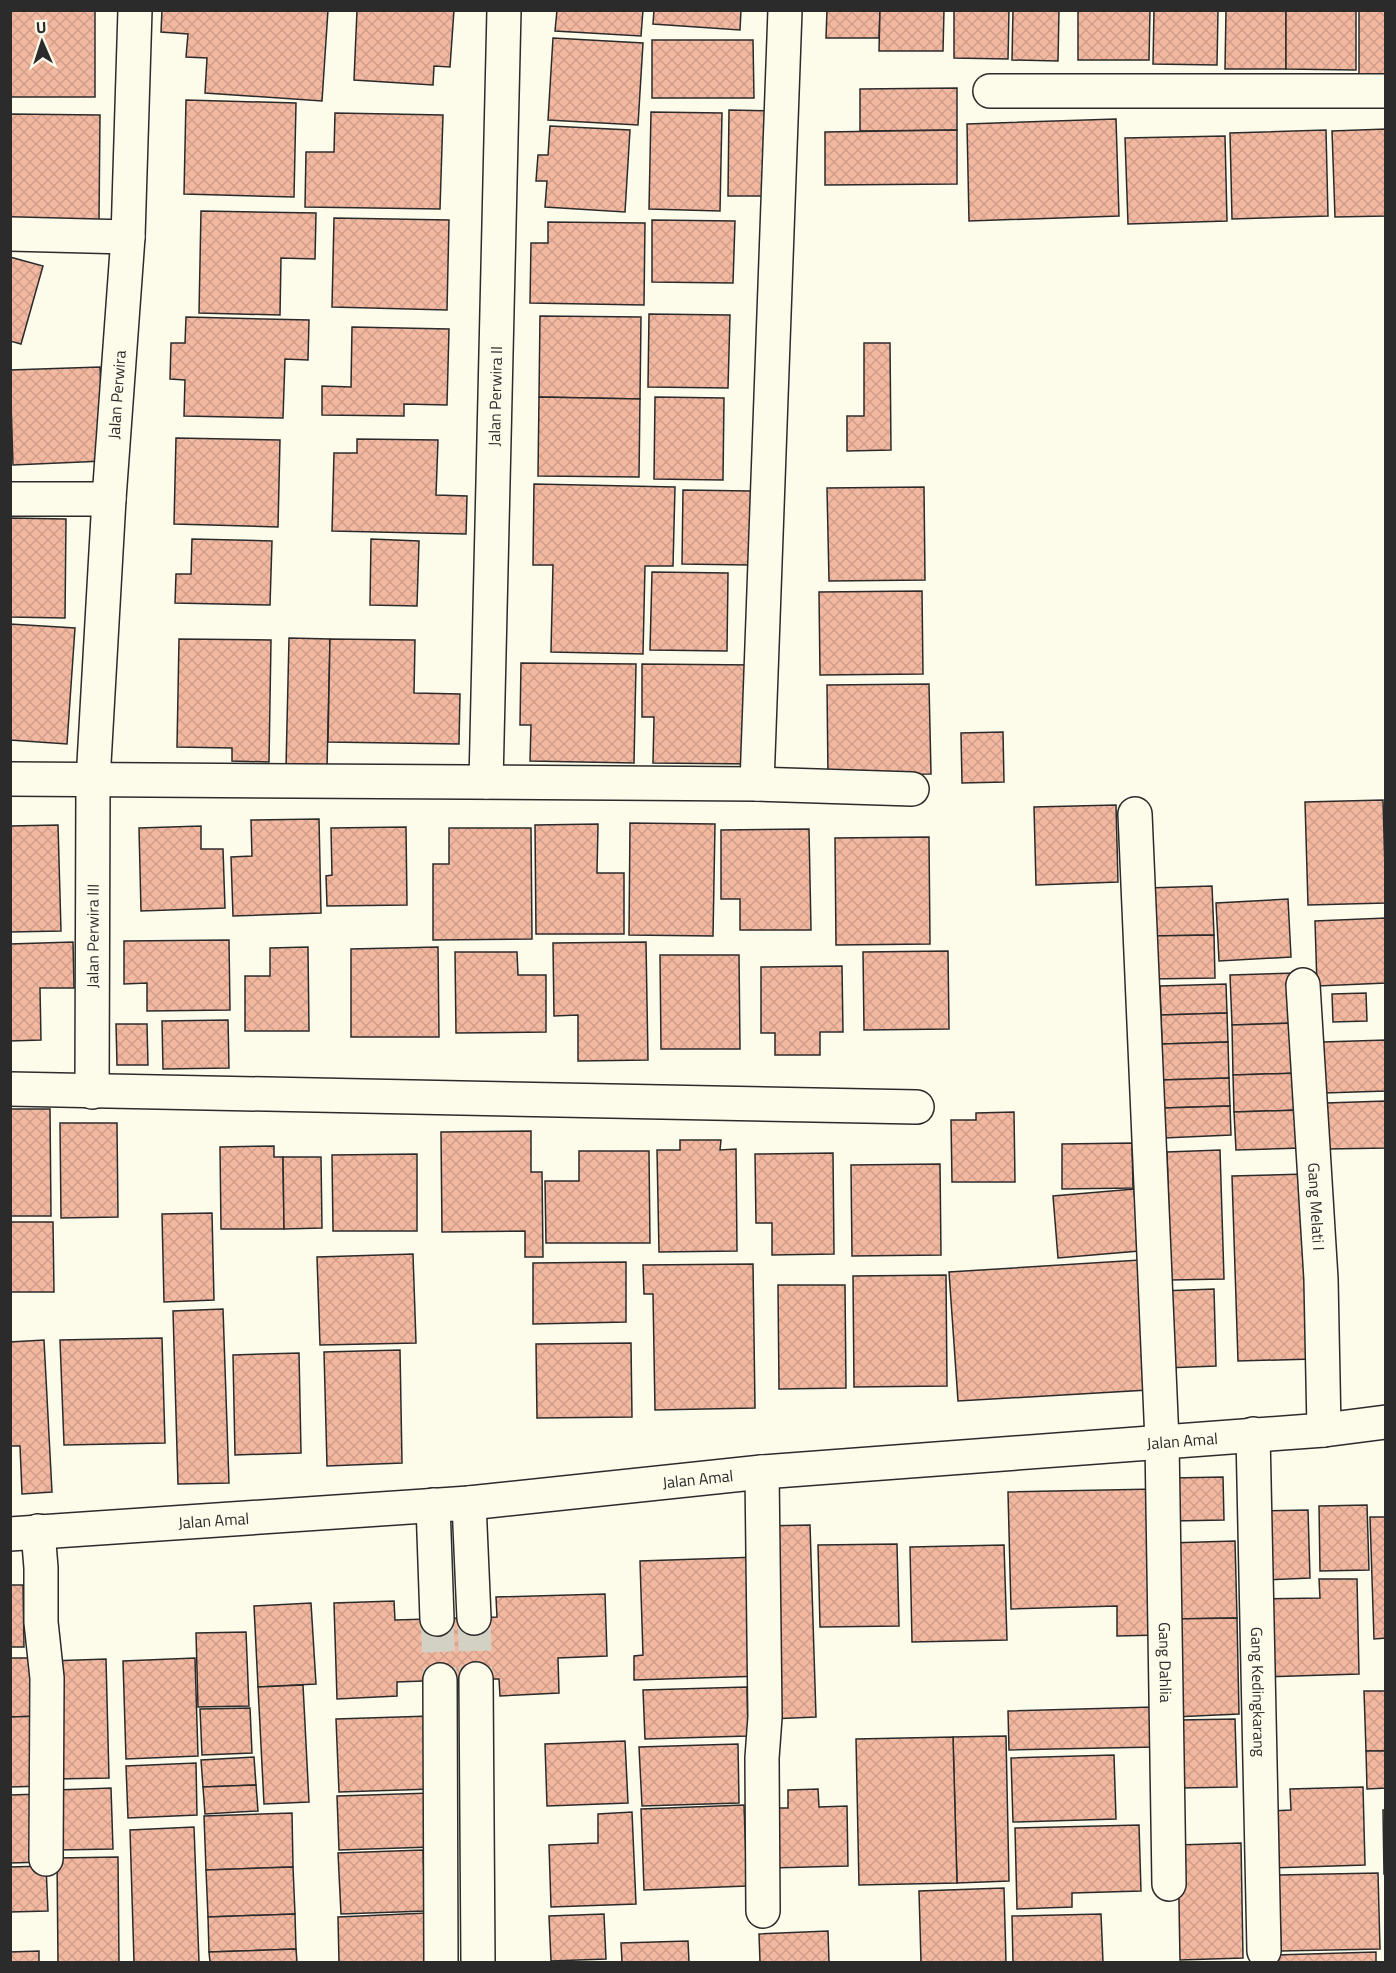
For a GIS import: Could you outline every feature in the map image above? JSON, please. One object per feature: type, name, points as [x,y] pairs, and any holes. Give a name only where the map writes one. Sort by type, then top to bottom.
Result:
[{"type":"street","name":"Jalan Perwira","points":[[93,781],[109,499],[128,237],[135,10]]},
{"type":"street","name":"Jalan Perwira II","points":[[486,782],[504,10]]},
{"type":"street","points":[[757,784],[785,10]]},
{"type":"street","points":[[990,91],[1386,91]]},
{"type":"street","points":[[10,234],[128,237]]},
{"type":"street","points":[[10,499],[109,499]]},
{"type":"street","points":[[10,779],[757,784],[912,789]]},
{"type":"street","name":"Jalan Perwira III","points":[[92,1092],[93,781]]},
{"type":"street","name":"Gang Dahlia","points":[[1135,814],[1162,1441],[1169,1884]]},
{"type":"street","name":"Gang Melati I","points":[[1303,985],[1321,1279],[1324,1430]]},
{"type":"street","points":[[10,1089],[917,1107]]},
{"type":"street","name":"Jalan Amal","points":[[24,1533],[469,1503],[762,1472],[1324,1430],[1386,1422]]},
{"type":"street","name":"Gang Kedingkarang","points":[[1253,1434],[1264,1951]]},
{"type":"street","points":[[762,1472],[765,1718],[762,1758],[763,1911]]},
{"type":"street","points":[[469,1503],[474,1618]]},
{"type":"street","points":[[433,1505],[437,1619]]},
{"type":"street","points":[[24,1533],[41,1568],[41,1622],[47,1678],[46,1859]]},
{"type":"street","points":[[476,1679],[478,1962]]},
{"type":"street","points":[[440,1680],[441,1962]]},
{"type":"building","points":[[10,10],[95,10],[95,97],[10,97]]},
{"type":"building","points":[[162,10],[328,10],[322,101],[205,93],[207,58],[186,57],[188,34],[161,32]]},
{"type":"building","points":[[357,10],[454,10],[450,67],[434,66],[433,85],[354,80]]},
{"type":"building","points":[[557,10],[643,10],[641,36],[555,31]]},
{"type":"building","points":[[654,10],[741,10],[740,30],[653,24]]},
{"type":"building","points":[[827,10],[880,10],[879,38],[826,38]]},
{"type":"building","points":[[880,10],[944,10],[943,51],[879,51]]},
{"type":"building","points":[[954,10],[1009,10],[1008,59],[954,58]]},
{"type":"building","points":[[1013,10],[1059,10],[1058,61],[1012,60]]},
{"type":"building","points":[[1150,10],[1149,60],[1078,60],[1078,11],[1062,11]]},
{"type":"building","points":[[1154,10],[1218,10],[1217,65],[1153,64]]},
{"type":"building","points":[[1286,10],[1286,69],[1225,69],[1226,11]]},
{"type":"building","points":[[1286,10],[1356,10],[1356,70],[1286,69]]},
{"type":"building","points":[[1359,10],[1386,10],[1386,76],[1359,75]]},
{"type":"building","points":[[553,38],[643,43],[638,125],[548,120]]},
{"type":"building","points":[[652,40],[753,40],[754,98],[652,98]]},
{"type":"building","points":[[957,88],[957,130],[860,131],[860,89]]},
{"type":"building","points":[[186,100],[296,103],[294,197],[184,194]]},
{"type":"building","points":[[729,110],[774,111],[772,196],[728,196]]},
{"type":"building","points":[[651,112],[722,113],[720,211],[649,209]]},
{"type":"building","points":[[335,113],[443,115],[440,209],[305,207],[306,152],[334,152]]},
{"type":"building","points":[[10,114],[100,115],[99,221],[10,220]]},
{"type":"building","points":[[1116,119],[1119,216],[969,221],[967,124]]},
{"type":"building","points":[[550,126],[630,130],[625,212],[545,207],[547,181],[536,181],[538,155],[548,155]]},
{"type":"building","points":[[1386,129],[1386,216],[1335,217],[1332,131]]},
{"type":"building","points":[[957,130],[957,184],[825,185],[825,132]]},
{"type":"building","points":[[1326,130],[1328,216],[1232,219],[1230,133]]},
{"type":"building","points":[[1225,136],[1227,221],[1128,224],[1125,138]]},
{"type":"building","points":[[201,211],[316,213],[315,259],[281,258],[280,315],[199,313]]},
{"type":"building","points":[[334,218],[449,220],[447,310],[332,307]]},
{"type":"building","points":[[652,220],[735,221],[733,283],[652,282]]},
{"type":"building","points":[[548,222],[645,223],[644,305],[530,303],[531,243],[548,243]]},
{"type":"building","points":[[10,257],[43,266],[21,344],[10,341]]},
{"type":"building","points":[[649,314],[730,315],[728,388],[648,387]]},
{"type":"building","points":[[540,316],[641,317],[640,399],[539,397]]},
{"type":"building","points":[[186,317],[309,320],[308,360],[285,359],[283,418],[184,416],[185,380],[170,379],[171,343],[185,343]]},
{"type":"building","points":[[352,327],[449,329],[447,405],[404,404],[404,416],[322,415],[322,386],[351,387]]},
{"type":"building","points":[[864,343],[890,343],[891,450],[847,451],[847,416],[864,416]]},
{"type":"building","points":[[100,367],[104,461],[13,465],[10,370]]},
{"type":"building","points":[[539,397],[640,399],[639,477],[538,476]]},
{"type":"building","points":[[655,397],[724,398],[723,480],[654,479]]},
{"type":"building","points":[[176,438],[280,440],[278,527],[174,524]]},
{"type":"building","points":[[357,439],[438,440],[436,495],[467,496],[466,534],[332,531],[334,453],[357,453]]},
{"type":"building","points":[[534,484],[675,487],[673,566],[645,566],[643,654],[551,652],[553,565],[533,565]]},
{"type":"building","points":[[924,487],[925,580],[829,581],[827,488]]},
{"type":"building","points":[[683,490],[751,491],[750,565],[682,564]]},
{"type":"building","points":[[10,518],[66,519],[65,618],[10,617]]},
{"type":"building","points":[[192,539],[272,541],[270,605],[175,603],[176,574],[191,574]]},
{"type":"building","points":[[371,539],[419,541],[417,606],[370,605]]},
{"type":"building","points":[[652,572],[728,573],[727,651],[650,650]]},
{"type":"building","points":[[922,591],[923,674],[820,675],[819,592]]},
{"type":"building","points":[[10,624],[75,628],[67,744],[10,740]]},
{"type":"building","points":[[289,638],[330,639],[327,768],[286,768]]},
{"type":"building","points":[[179,639],[271,640],[269,762],[232,761],[232,748],[177,747]]},
{"type":"building","points":[[330,639],[415,640],[414,693],[460,694],[459,744],[328,742]]},
{"type":"building","points":[[521,663],[636,664],[634,763],[530,761],[531,725],[520,725]]},
{"type":"building","points":[[642,664],[756,665],[754,764],[653,763],[654,717],[642,717]]},
{"type":"building","points":[[929,684],[931,774],[828,775],[827,685]]},
{"type":"building","points":[[1003,732],[1004,782],[962,783],[961,733]]},
{"type":"building","points":[[1383,800],[1386,903],[1308,905],[1305,802]]},
{"type":"building","points":[[1116,805],[1118,882],[1036,885],[1034,807]]},
{"type":"building","points":[[319,819],[321,913],[233,916],[231,857],[252,856],[251,820]]},
{"type":"building","points":[[630,823],[715,824],[713,936],[629,935]]},
{"type":"building","points":[[598,824],[597,873],[624,873],[624,934],[536,934],[535,825]]},
{"type":"building","points":[[58,825],[61,931],[10,932],[10,826]]},
{"type":"building","points":[[201,826],[201,849],[223,849],[225,908],[141,911],[139,828]]},
{"type":"building","points":[[406,827],[407,905],[327,906],[326,876],[332,875],[331,828]]},
{"type":"building","points":[[449,828],[531,828],[532,939],[433,940],[433,864],[449,864]]},
{"type":"building","points":[[809,829],[811,930],[740,930],[740,899],[721,899],[721,830]]},
{"type":"building","points":[[929,837],[930,944],[836,945],[835,838]]},
{"type":"building","points":[[1212,886],[1214,935],[1149,936],[1147,888]]},
{"type":"building","points":[[1288,899],[1291,957],[1219,961],[1216,903]]},
{"type":"building","points":[[1386,918],[1386,983],[1317,986],[1315,921]]},
{"type":"building","points":[[1214,935],[1215,978],[1150,979],[1149,936]]},
{"type":"building","points":[[229,940],[230,1010],[147,1011],[147,983],[124,984],[124,941]]},
{"type":"building","points":[[73,942],[74,988],[40,988],[41,1040],[10,1041],[10,944]]},
{"type":"building","points":[[646,942],[648,1060],[578,1061],[578,1015],[554,1016],[553,943]]},
{"type":"building","points":[[308,947],[309,1031],[245,1031],[245,976],[270,976],[270,948]]},
{"type":"building","points":[[438,947],[439,1037],[351,1037],[351,949]]},
{"type":"building","points":[[948,951],[949,1029],[864,1030],[863,952]]},
{"type":"building","points":[[455,952],[517,952],[518,975],[546,975],[546,1032],[456,1033]]},
{"type":"building","points":[[660,955],[739,955],[740,1049],[661,1049]]},
{"type":"building","points":[[842,966],[843,1032],[820,1032],[820,1055],[775,1055],[775,1033],[761,1033],[761,967]]},
{"type":"building","points":[[1295,973],[1297,1023],[1232,1025],[1230,975]]},
{"type":"building","points":[[1226,984],[1227,1013],[1161,1015],[1160,986]]},
{"type":"building","points":[[1366,993],[1367,1021],[1333,1022],[1332,994]]},
{"type":"building","points":[[1227,1013],[1228,1042],[1162,1044],[1161,1015]]},
{"type":"building","points":[[228,1020],[229,1068],[163,1069],[162,1021]]},
{"type":"building","points":[[1297,1023],[1299,1073],[1233,1075],[1232,1025]]},
{"type":"building","points":[[116,1024],[147,1024],[148,1065],[117,1065]]},
{"type":"building","points":[[1386,1040],[1386,1091],[1324,1093],[1323,1042]]},
{"type":"building","points":[[1228,1042],[1229,1078],[1162,1080],[1162,1044]]},
{"type":"building","points":[[1299,1073],[1300,1110],[1234,1112],[1233,1075]]},
{"type":"building","points":[[1229,1078],[1230,1106],[1163,1108],[1162,1080]]},
{"type":"building","points":[[1386,1101],[1386,1148],[1328,1149],[1326,1103]]},
{"type":"building","points":[[1230,1106],[1231,1135],[1164,1138],[1163,1108]]},
{"type":"building","points":[[10,1109],[50,1109],[51,1216],[10,1216]]},
{"type":"building","points":[[1300,1110],[1301,1148],[1236,1150],[1234,1112]]},
{"type":"building","points":[[1014,1112],[1015,1182],[952,1182],[951,1120],[976,1120],[976,1113]]},
{"type":"building","points":[[60,1123],[117,1123],[118,1217],[61,1218]]},
{"type":"building","points":[[531,1131],[531,1172],[542,1172],[543,1257],[525,1257],[525,1231],[442,1232],[441,1132]]},
{"type":"building","points":[[680,1140],[721,1140],[720,1150],[736,1149],[737,1251],[659,1252],[657,1150],[680,1150]]},
{"type":"building","points":[[1132,1143],[1133,1188],[1062,1189],[1062,1144]]},
{"type":"building","points":[[274,1146],[274,1157],[283,1157],[284,1229],[221,1229],[220,1147]]},
{"type":"building","points":[[1220,1150],[1224,1279],[1171,1280],[1167,1152]]},
{"type":"building","points":[[579,1151],[649,1151],[650,1243],[546,1243],[545,1181],[579,1181]]},
{"type":"building","points":[[833,1153],[834,1254],[772,1255],[772,1223],[756,1223],[755,1154]]},
{"type":"building","points":[[417,1154],[417,1231],[333,1231],[332,1155]]},
{"type":"building","points":[[283,1157],[321,1157],[322,1228],[284,1229]]},
{"type":"building","points":[[940,1164],[941,1255],[852,1256],[851,1165]]},
{"type":"building","points":[[1306,1174],[1312,1359],[1238,1361],[1232,1176]]},
{"type":"building","points":[[1134,1189],[1139,1251],[1058,1258],[1053,1196]]},
{"type":"building","points":[[212,1213],[214,1300],[164,1302],[162,1214]]},
{"type":"building","points":[[10,1222],[53,1222],[54,1292],[10,1292]]},
{"type":"building","points":[[413,1254],[416,1343],[320,1345],[317,1257]]},
{"type":"building","points":[[1140,1260],[1148,1390],[958,1401],[949,1272]]},
{"type":"building","points":[[626,1262],[626,1322],[533,1324],[533,1263]]},
{"type":"building","points":[[753,1264],[755,1408],[655,1410],[653,1294],[644,1294],[643,1265]]},
{"type":"building","points":[[946,1275],[947,1386],[854,1387],[853,1276]]},
{"type":"building","points":[[778,1285],[845,1285],[846,1388],[779,1389]]},
{"type":"building","points":[[1214,1289],[1216,1366],[1165,1368],[1162,1291]]},
{"type":"building","points":[[223,1309],[229,1483],[178,1484],[173,1311]]},
{"type":"building","points":[[162,1338],[165,1443],[64,1445],[60,1340]]},
{"type":"building","points":[[44,1340],[52,1492],[22,1494],[20,1446],[10,1446],[10,1342]]},
{"type":"building","points":[[631,1343],[632,1417],[537,1418],[536,1344]]},
{"type":"building","points":[[400,1350],[402,1463],[327,1466],[324,1352]]},
{"type":"building","points":[[299,1353],[301,1453],[235,1455],[233,1355]]},
{"type":"building","points":[[1223,1477],[1224,1520],[1173,1521],[1172,1478]]},
{"type":"building","points":[[1156,1489],[1160,1635],[1117,1636],[1117,1606],[1011,1609],[1008,1492]]},
{"type":"building","points":[[1367,1505],[1369,1570],[1320,1571],[1319,1506]]},
{"type":"building","points":[[1308,1510],[1310,1578],[1263,1580],[1262,1511]]},
{"type":"building","points":[[1370,1517],[1386,1517],[1386,1638],[1374,1639]]},
{"type":"building","points":[[810,1525],[816,1717],[770,1719],[763,1526]]},
{"type":"building","points":[[1235,1541],[1237,1618],[1171,1619],[1169,1543]]},
{"type":"building","points":[[897,1544],[899,1626],[820,1627],[818,1545]]},
{"type":"building","points":[[1004,1545],[1007,1640],[912,1642],[910,1547]]},
{"type":"building","points":[[758,1557],[762,1676],[634,1680],[634,1656],[643,1655],[640,1561]]},
{"type":"building","points":[[1319,1579],[1357,1579],[1359,1674],[1264,1677],[1262,1599],[1320,1598]]},
{"type":"building","points":[[10,1585],[23,1585],[24,1647],[10,1647]]},
{"type":"building","points":[[605,1594],[607,1656],[558,1658],[559,1693],[500,1696],[499,1679],[476,1679],[397,1682],[397,1696],[337,1699],[334,1603],[394,1601],[395,1620],[497,1617],[496,1597]]},
{"type":"building","points":[[311,1603],[316,1684],[258,1687],[254,1606]]},
{"type":"building","points":[[1237,1618],[1239,1714],[1174,1717],[1171,1619]]},
{"type":"building","points":[[246,1632],[249,1706],[198,1707],[196,1633]]},
{"type":"building","points":[[10,1658],[40,1658],[41,1716],[10,1717]]},
{"type":"building","points":[[195,1658],[198,1756],[126,1759],[123,1661]]},
{"type":"building","points":[[106,1659],[109,1778],[54,1779],[50,1661]]},
{"type":"building","points":[[303,1685],[309,1802],[264,1804],[258,1687]]},
{"type":"building","points":[[747,1687],[748,1736],[645,1739],[643,1690]]},
{"type":"building","points":[[1364,1691],[1386,1691],[1386,1751],[1366,1751]]},
{"type":"building","points":[[1154,1707],[1156,1747],[1009,1750],[1008,1711]]},
{"type":"building","points":[[250,1708],[252,1753],[202,1755],[200,1709]]},
{"type":"building","points":[[41,1716],[44,1786],[10,1787],[10,1717]]},
{"type":"building","points":[[430,1716],[432,1789],[339,1792],[336,1719]]},
{"type":"building","points":[[1235,1719],[1237,1787],[1182,1788],[1180,1720]]},
{"type":"building","points":[[1006,1736],[1009,1881],[957,1883],[953,1737]]},
{"type":"building","points":[[953,1737],[957,1883],[859,1885],[856,1739]]},
{"type":"building","points":[[625,1741],[628,1803],[547,1806],[545,1744]]},
{"type":"building","points":[[738,1744],[739,1803],[642,1806],[639,1747]]},
{"type":"building","points":[[1366,1751],[1386,1751],[1386,1788],[1367,1789]]},
{"type":"building","points":[[1114,1755],[1116,1819],[1013,1822],[1011,1758]]},
{"type":"building","points":[[254,1757],[256,1785],[203,1787],[201,1760]]},
{"type":"building","points":[[196,1763],[197,1815],[128,1818],[126,1766]]},
{"type":"building","points":[[256,1785],[258,1811],[205,1814],[203,1787]]},
{"type":"building","points":[[1363,1787],[1365,1865],[1271,1868],[1269,1811],[1291,1810],[1290,1789]]},
{"type":"building","points":[[111,1788],[113,1849],[58,1850],[57,1790]]},
{"type":"building","points":[[818,1789],[819,1807],[847,1806],[848,1866],[771,1868],[769,1808],[788,1808],[788,1790]]},
{"type":"building","points":[[431,1793],[432,1847],[339,1850],[337,1796]]},
{"type":"building","points":[[43,1794],[45,1862],[10,1863],[10,1795]]},
{"type":"building","points":[[744,1805],[747,1886],[644,1890],[641,1809]]},
{"type":"building","points":[[1383,1810],[1386,1810],[1386,1874],[1384,1874]]},
{"type":"building","points":[[632,1812],[636,1904],[551,1907],[549,1845],[598,1843],[598,1814]]},
{"type":"building","points":[[292,1813],[293,1867],[206,1870],[204,1816]]},
{"type":"building","points":[[1139,1825],[1141,1891],[1072,1893],[1072,1907],[1017,1909],[1015,1828]]},
{"type":"building","points":[[194,1827],[199,1962],[134,1962],[130,1830]]},
{"type":"building","points":[[1241,1843],[1243,1958],[1180,1960],[1178,1845]]},
{"type":"building","points":[[423,1850],[425,1911],[341,1914],[338,1853]]},
{"type":"building","points":[[118,1857],[119,1962],[58,1962],[57,1858]]},
{"type":"building","points":[[46,1866],[48,1911],[10,1912],[10,1867]]},
{"type":"building","points":[[293,1867],[295,1914],[208,1917],[206,1870]]},
{"type":"building","points":[[1378,1873],[1380,1949],[1281,1951],[1279,1875]]},
{"type":"building","points":[[1004,1888],[1006,1962],[921,1962],[919,1891]]},
{"type":"building","points":[[427,1913],[429,1962],[339,1962],[338,1917]]},
{"type":"building","points":[[295,1914],[296,1949],[209,1952],[208,1917]]},
{"type":"building","points":[[604,1914],[606,1959],[551,1961],[549,1916]]},
{"type":"building","points":[[1101,1914],[1103,1962],[1013,1962],[1012,1916]]},
{"type":"building","points":[[828,1931],[829,1962],[760,1962],[759,1934]]},
{"type":"building","points":[[688,1941],[689,1962],[622,1962],[621,1943]]},
{"type":"building","points":[[296,1949],[297,1962],[210,1962],[209,1952]]},
{"type":"building","points":[[39,1951],[39,1962],[10,1962],[10,1952]]},
{"type":"building","points":[[1376,1952],[1376,1962],[1276,1962],[1276,1955]]},
{"type":"tunnel","points":[[474,1618],[476,1679]]},
{"type":"tunnel","points":[[437,1619],[440,1680]]}]
